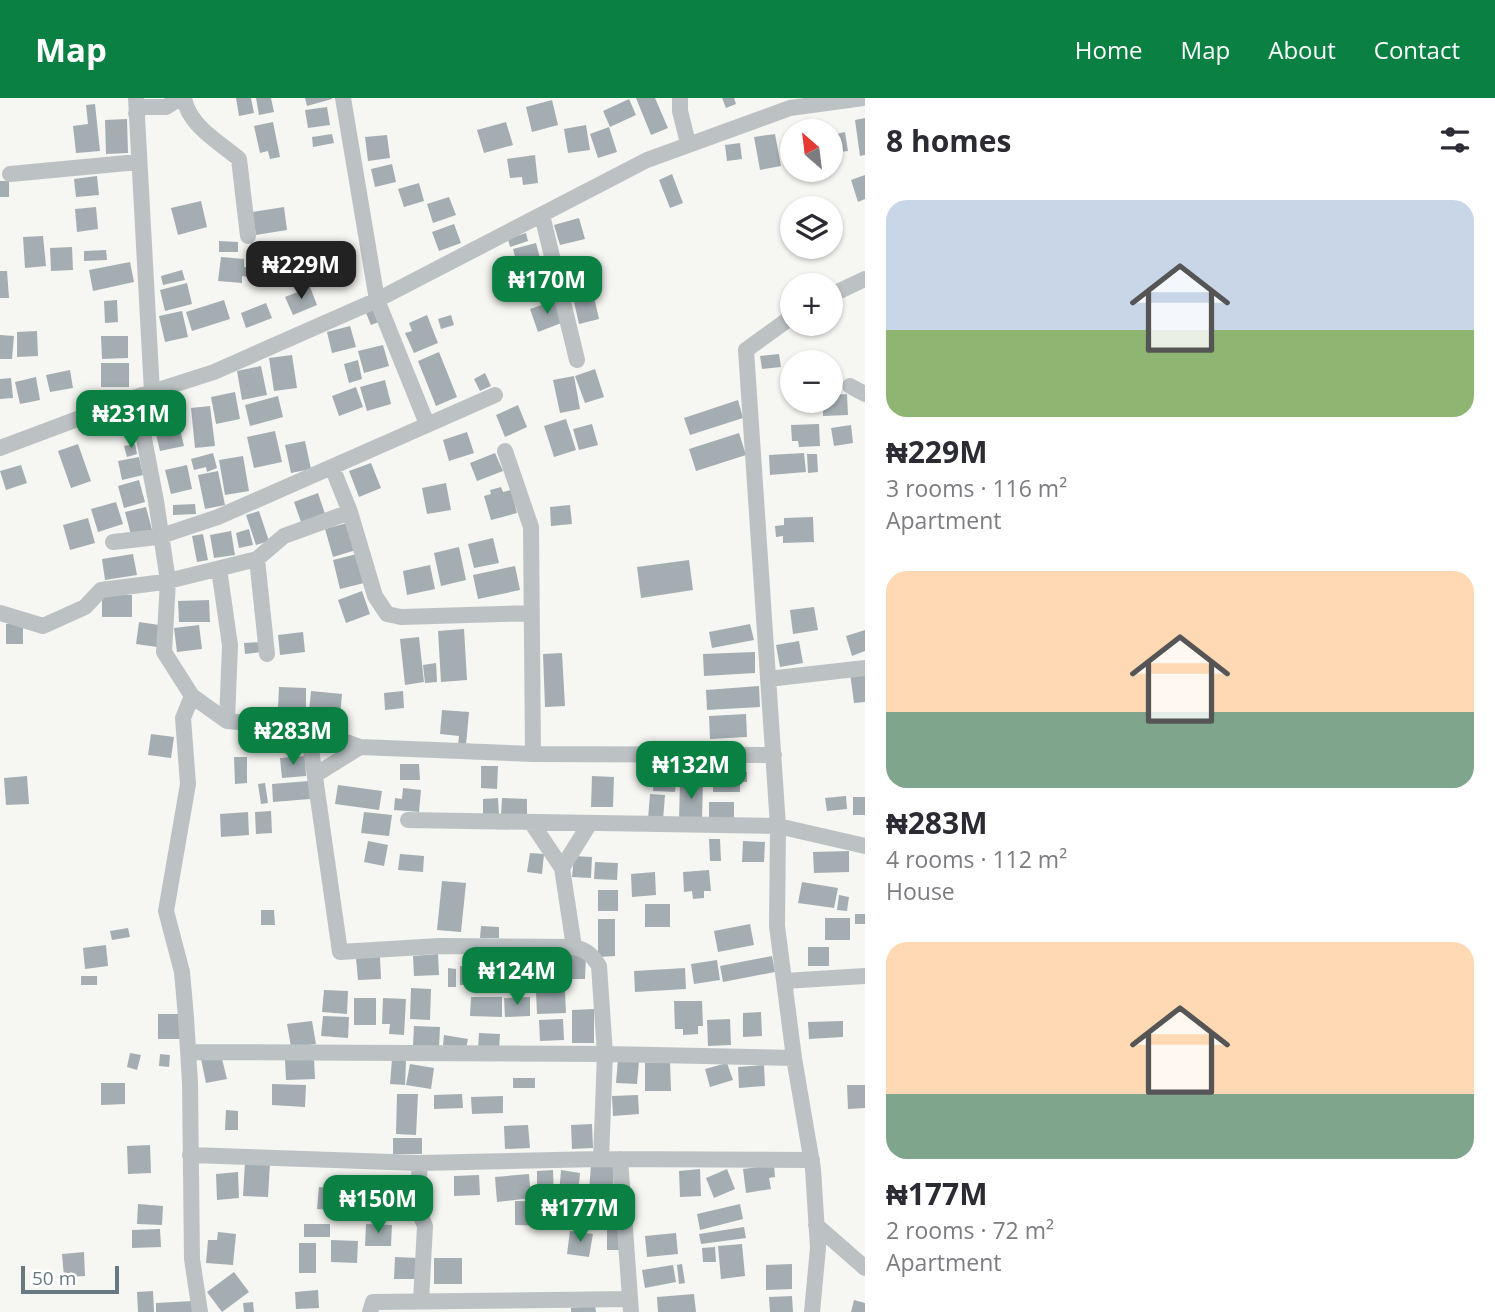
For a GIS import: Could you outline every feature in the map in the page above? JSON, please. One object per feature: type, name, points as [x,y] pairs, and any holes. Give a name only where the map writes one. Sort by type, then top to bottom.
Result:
[{"type":"street","points":[[248,236],[239,159],[197,126],[186,110],[182,98],[166,107],[136,105],[144,394],[168,581],[164,652],[192,696],[227,721],[308,728],[360,747],[533,754],[774,755]]},
{"type":"street","points":[[343,98],[377,300],[427,424]]},
{"type":"street","points":[[680,98],[680,111],[688,143]]},
{"type":"street","points":[[0,448],[144,394],[214,372],[377,300],[647,160],[688,143],[790,108],[863,98]]},
{"type":"street","points":[[10,174],[138,162]]},
{"type":"street","points":[[542,215],[577,360]]},
{"type":"street","points":[[843,289],[865,279]]},
{"type":"street","points":[[780,325],[746,350],[778,826],[777,926],[794,1058],[812,1160],[817,1225],[818,1248],[812,1312]]},
{"type":"street","points":[[113,542],[162,536],[218,517],[495,395]]},
{"type":"street","points":[[505,451],[531,527],[533,754]]},
{"type":"street","points":[[332,467],[350,512],[375,596],[387,614],[401,617],[532,613]]},
{"type":"street","points":[[0,613],[43,626],[85,607],[101,590],[168,581],[257,559],[284,536],[350,512]]},
{"type":"street","points":[[257,559],[267,654]]},
{"type":"street","points":[[219,569],[230,645],[227,721]]},
{"type":"street","points":[[768,679],[865,667]]},
{"type":"street","points":[[192,696],[183,718],[188,784],[166,911],[183,971],[188,1052],[192,1259],[200,1312]]},
{"type":"street","points":[[308,728],[340,952],[439,946],[574,947],[592,955],[599,966],[605,1054],[601,1160]]},
{"type":"street","points":[[315,775],[360,747]]},
{"type":"street","points":[[408,820],[778,826],[865,846]]},
{"type":"street","points":[[531,822],[562,868],[574,947]]},
{"type":"street","points":[[562,868],[590,823]]},
{"type":"street","points":[[784,981],[865,976]]},
{"type":"street","points":[[188,1052],[605,1054],[794,1058]]},
{"type":"street","points":[[190,1155],[420,1163],[620,1159],[812,1160]]},
{"type":"street","points":[[370,1312],[373,1302],[524,1299],[630,1306],[620,1159]]},
{"type":"street","points":[[420,1163],[417,1207],[425,1226],[421,1301]]},
{"type":"street","points":[[817,1225],[865,1268]]},
{"type":"street","points":[[510,1312],[524,1299]]},
{"type":"building","points":[[236,98],[251,98],[254,113],[239,116]]},
{"type":"building","points":[[256,98],[271,98],[274,112],[259,115]]},
{"type":"building","points":[[305,98],[332,98],[332,99],[307,106]]},
{"type":"building","points":[[636,98],[655,98],[668,128],[651,135]]},
{"type":"building","points":[[722,98],[734,98],[736,104],[726,108]]},
{"type":"building","points":[[629,99],[636,115],[610,127],[603,111]]},
{"type":"building","points":[[552,100],[558,125],[532,132],[526,107]]},
{"type":"building","points":[[95,104],[100,151],[76,153],[73,126],[88,124],[86,105]]},
{"type":"building","points":[[327,107],[330,125],[308,128],[305,110]]},
{"type":"building","points":[[865,118],[865,155],[860,156],[855,120]]},
{"type":"building","points":[[127,119],[128,153],[106,154],[105,120]]},
{"type":"building","points":[[273,122],[280,157],[270,159],[268,151],[260,153],[254,126]]},
{"type":"building","points":[[506,122],[513,145],[484,153],[477,130]]},
{"type":"building","points":[[586,125],[590,150],[568,153],[564,129]]},
{"type":"building","points":[[609,127],[617,152],[598,158],[590,134]]},
{"type":"building","points":[[844,132],[848,151],[844,152]]},
{"type":"building","points":[[332,134],[334,143],[313,147],[312,137]]},
{"type":"building","points":[[775,134],[780,166],[760,170],[754,137]]},
{"type":"building","points":[[387,135],[390,158],[368,161],[365,137]]},
{"type":"building","points":[[740,143],[742,159],[727,161],[725,145]]},
{"type":"building","points":[[535,155],[538,183],[523,185],[522,177],[510,178],[507,159]]},
{"type":"building","points":[[392,164],[396,182],[375,187],[371,169]]},
{"type":"building","points":[[672,174],[683,203],[670,208],[659,180]]},
{"type":"building","points":[[865,175],[865,199],[858,202],[851,180]]},
{"type":"building","points":[[97,176],[99,195],[76,197],[74,179]]},
{"type":"building","points":[[0,181],[9,181],[9,197],[0,197]]},
{"type":"building","points":[[419,183],[424,201],[404,207],[398,189]]},
{"type":"building","points":[[449,197],[456,215],[433,223],[427,204]]},
{"type":"building","points":[[201,201],[207,227],[178,235],[171,208]]},
{"type":"building","points":[[96,207],[98,229],[77,232],[75,209]]},
{"type":"building","points":[[284,207],[287,230],[256,235],[252,212]]},
{"type":"building","points":[[579,218],[585,239],[560,245],[554,225]]},
{"type":"building","points":[[454,224],[461,243],[439,251],[432,232]]},
{"type":"building","points":[[526,233],[528,241],[510,247],[508,239]]},
{"type":"building","points":[[43,236],[46,266],[25,268],[23,237]]},
{"type":"building","points":[[219,241],[238,242],[238,252],[219,252]]},
{"type":"building","points":[[536,243],[541,262],[518,268],[513,249]]},
{"type":"building","points":[[72,247],[73,270],[51,271],[50,248]]},
{"type":"building","points":[[106,250],[107,260],[84,261],[84,251]]},
{"type":"building","points":[[221,257],[244,259],[244,267],[250,267],[249,277],[242,276],[242,283],[218,281]]},
{"type":"building","points":[[130,262],[134,282],[93,291],[89,270]]},
{"type":"building","points":[[541,268],[546,288],[524,294],[519,274]]},
{"type":"building","points":[[182,270],[185,280],[163,285],[161,276]]},
{"type":"building","points":[[0,271],[7,271],[9,298],[0,298]]},
{"type":"building","points":[[590,279],[599,319],[579,324],[570,284]]},
{"type":"building","points":[[187,283],[192,304],[165,311],[160,290]]},
{"type":"building","points":[[310,287],[317,305],[293,315],[285,297]]},
{"type":"building","points":[[117,300],[118,322],[105,323],[104,301]]},
{"type":"building","points":[[224,300],[230,319],[192,331],[186,312]]},
{"type":"building","points":[[556,300],[564,322],[538,332],[530,309]]},
{"type":"building","points":[[266,303],[272,318],[246,328],[241,313]]},
{"type":"building","points":[[376,309],[381,321],[371,325],[366,313]]},
{"type":"building","points":[[182,311],[188,337],[165,342],[159,316]]},
{"type":"building","points":[[427,315],[438,343],[414,353],[405,333],[412,331],[409,323]]},
{"type":"building","points":[[451,315],[454,325],[441,329],[438,319]]},
{"type":"building","points":[[350,326],[356,347],[332,353],[327,332]]},
{"type":"building","points":[[37,331],[38,356],[17,357],[17,332]]},
{"type":"building","points":[[0,335],[14,336],[12,359],[0,359]]},
{"type":"building","points":[[101,336],[128,336],[128,358],[102,359]]},
{"type":"building","points":[[383,345],[389,366],[364,373],[358,351]]},
{"type":"building","points":[[439,352],[457,397],[436,406],[418,361]]},
{"type":"building","points":[[779,354],[780,367],[762,369],[760,356]]},
{"type":"building","points":[[292,355],[297,388],[274,391],[269,358]]},
{"type":"building","points":[[358,360],[362,379],[349,383],[344,364]]},
{"type":"building","points":[[101,363],[129,363],[129,387],[101,387]]},
{"type":"building","points":[[261,366],[267,395],[242,400],[237,371]]},
{"type":"building","points":[[595,369],[604,397],[585,403],[575,376]]},
{"type":"building","points":[[70,370],[73,388],[50,392],[46,375]]},
{"type":"building","points":[[485,373],[491,386],[480,391],[474,379]]},
{"type":"building","points":[[574,376],[580,409],[560,413],[553,380]]},
{"type":"building","points":[[36,377],[40,400],[20,404],[15,382]]},
{"type":"building","points":[[11,378],[13,398],[0,399],[0,379]]},
{"type":"building","points":[[385,380],[391,404],[367,411],[360,387]]},
{"type":"building","points":[[356,387],[363,407],[339,416],[332,396]]},
{"type":"building","points":[[235,392],[240,419],[216,424],[211,397]]},
{"type":"building","points":[[843,394],[847,394],[848,415],[823,416],[823,413],[843,413]]},
{"type":"building","points":[[278,396],[283,417],[250,426],[245,405]]},
{"type":"building","points":[[738,400],[743,418],[690,435],[684,418]]},
{"type":"building","points":[[518,405],[527,427],[505,437],[496,415]]},
{"type":"building","points":[[210,406],[215,446],[195,448],[191,408]]},
{"type":"building","points":[[566,419],[576,450],[554,457],[544,426]]},
{"type":"building","points":[[592,424],[598,445],[579,450],[573,429]]},
{"type":"building","points":[[819,424],[820,446],[799,447],[798,441],[792,441],[791,425]]},
{"type":"building","points":[[851,425],[853,443],[834,446],[831,428]]},
{"type":"building","points":[[180,429],[184,446],[160,451],[156,434]]},
{"type":"building","points":[[275,431],[282,462],[254,468],[247,437]]},
{"type":"building","points":[[467,432],[474,453],[449,461],[443,440]]},
{"type":"building","points":[[739,433],[746,455],[696,471],[689,449]]},
{"type":"building","points":[[305,441],[311,469],[291,473],[285,445]]},
{"type":"building","points":[[78,444],[91,481],[71,488],[58,451]]},
{"type":"building","points":[[135,444],[137,454],[127,457],[124,446]]},
{"type":"building","points":[[213,453],[217,468],[207,472],[206,467],[194,470],[191,459]]},
{"type":"building","points":[[495,453],[503,471],[477,481],[470,463]]},
{"type":"building","points":[[804,453],[806,472],[770,475],[769,455]]},
{"type":"building","points":[[807,454],[817,454],[818,472],[808,473]]},
{"type":"building","points":[[243,456],[249,491],[225,495],[219,460]]},
{"type":"building","points":[[139,457],[143,475],[122,480],[118,461]]},
{"type":"building","points":[[371,463],[381,488],[359,497],[349,471]]},
{"type":"building","points":[[21,465],[27,483],[6,490],[0,471]]},
{"type":"building","points":[[187,465],[192,489],[171,494],[165,470]]},
{"type":"building","points":[[218,471],[225,505],[205,509],[198,475]]},
{"type":"building","points":[[139,480],[145,502],[124,508],[118,486]]},
{"type":"building","points":[[446,483],[451,510],[427,514],[422,488]]},
{"type":"building","points":[[501,487],[503,492],[511,490],[517,513],[491,520],[484,496],[491,494],[490,490]]},
{"type":"building","points":[[318,493],[325,514],[301,522],[294,502]]},
{"type":"building","points":[[116,502],[123,524],[98,532],[91,509]]},
{"type":"building","points":[[195,504],[196,514],[173,515],[173,505]]},
{"type":"building","points":[[570,505],[572,524],[551,526],[550,507]]},
{"type":"building","points":[[146,507],[152,530],[131,535],[125,512]]},
{"type":"building","points":[[259,511],[269,541],[256,545],[246,515]]},
{"type":"building","points":[[813,517],[814,542],[783,543],[783,536],[776,537],[775,526],[784,525],[784,518]]},
{"type":"building","points":[[88,518],[95,543],[70,550],[63,525]]},
{"type":"building","points":[[347,523],[356,550],[333,557],[325,529]]},
{"type":"building","points":[[249,529],[253,545],[239,548],[236,533]]},
{"type":"building","points":[[231,531],[235,555],[214,558],[210,535]]},
{"type":"building","points":[[203,534],[208,560],[197,562],[192,536]]},
{"type":"building","points":[[493,538],[499,563],[474,568],[468,544]]},
{"type":"building","points":[[459,547],[466,580],[441,586],[434,553]]},
{"type":"building","points":[[133,554],[137,575],[105,580],[102,559]]},
{"type":"building","points":[[357,554],[364,583],[340,589],[333,560]]},
{"type":"building","points":[[689,560],[693,590],[641,598],[637,567]]},
{"type":"building","points":[[430,565],[435,589],[407,595],[403,571]]},
{"type":"building","points":[[515,566],[520,590],[478,599],[473,575]]},
{"type":"building","points":[[362,591],[370,614],[346,623],[338,600]]},
{"type":"building","points":[[102,595],[132,595],[132,617],[102,617]]},
{"type":"building","points":[[209,600],[210,622],[179,622],[178,601]]},
{"type":"building","points":[[814,607],[818,630],[793,634],[790,610]]},
{"type":"building","points":[[139,622],[159,625],[157,647],[136,644]]},
{"type":"building","points":[[6,624],[23,624],[23,644],[6,644]]},
{"type":"building","points":[[750,624],[754,640],[712,648],[709,632]]},
{"type":"building","points":[[199,625],[202,649],[177,652],[174,628]]},
{"type":"building","points":[[464,629],[467,680],[441,682],[438,631]]},
{"type":"building","points":[[865,630],[865,651],[852,656],[846,636]]},
{"type":"building","points":[[303,632],[305,652],[280,655],[278,635]]},
{"type":"building","points":[[419,637],[424,682],[405,685],[400,639]]},
{"type":"building","points":[[799,641],[803,663],[780,667],[776,645]]},
{"type":"building","points":[[261,642],[261,652],[245,654],[244,643]]},
{"type":"building","points":[[755,652],[755,673],[704,676],[703,654]]},
{"type":"building","points":[[562,653],[565,706],[545,707],[543,654]]},
{"type":"building","points":[[436,663],[437,682],[425,683],[423,665]]},
{"type":"building","points":[[865,671],[865,702],[854,703],[850,673]]},
{"type":"building","points":[[759,686],[760,707],[707,710],[706,690]]},
{"type":"building","points":[[279,687],[306,688],[306,709],[278,708]]},
{"type":"building","points":[[311,691],[342,694],[339,728],[326,727],[328,713],[309,712]]},
{"type":"building","points":[[403,691],[404,708],[385,710],[384,693]]},
{"type":"building","points":[[442,710],[469,712],[466,745],[458,745],[459,736],[440,734]]},
{"type":"building","points":[[746,714],[747,737],[710,739],[709,716]]},
{"type":"building","points":[[297,730],[299,748],[278,750],[277,732]]},
{"type":"building","points":[[151,734],[174,737],[171,758],[148,755]]},
{"type":"building","points":[[305,756],[306,776],[282,778],[280,758]]},
{"type":"building","points":[[234,757],[247,757],[247,783],[235,784]]},
{"type":"building","points":[[400,764],[419,764],[420,780],[400,780]]},
{"type":"building","points":[[713,765],[740,765],[740,772],[747,772],[747,782],[740,782],[740,792],[713,792]]},
{"type":"building","points":[[481,766],[498,766],[497,789],[481,788]]},
{"type":"building","points":[[654,773],[677,775],[675,792],[653,791]]},
{"type":"building","points":[[27,776],[29,804],[6,805],[4,778]]},
{"type":"building","points":[[592,776],[614,777],[613,807],[591,807]]},
{"type":"building","points":[[309,781],[310,799],[273,802],[272,784]]},
{"type":"building","points":[[680,782],[703,782],[702,820],[679,820]]},
{"type":"building","points":[[265,783],[268,803],[261,804],[258,784]]},
{"type":"building","points":[[338,785],[382,791],[379,810],[335,804]]},
{"type":"building","points":[[403,788],[421,790],[419,812],[394,810],[395,798],[402,799]]},
{"type":"building","points":[[650,794],[665,795],[663,820],[648,819]]},
{"type":"building","points":[[846,796],[847,809],[827,811],[825,798]]},
{"type":"building","points":[[853,797],[865,797],[865,815],[853,815]]},
{"type":"building","points":[[498,798],[499,815],[483,816],[483,799]]},
{"type":"building","points":[[502,798],[527,799],[527,816],[501,815]]},
{"type":"building","points":[[709,802],[734,802],[734,821],[709,821]]},
{"type":"building","points":[[271,811],[272,833],[256,834],[255,812]]},
{"type":"building","points":[[248,812],[249,835],[221,837],[220,814]]},
{"type":"building","points":[[364,812],[392,815],[389,836],[361,833]]},
{"type":"building","points":[[709,839],[720,839],[721,861],[710,861]]},
{"type":"building","points":[[368,841],[388,845],[384,866],[364,862]]},
{"type":"building","points":[[743,841],[765,842],[764,862],[742,862]]},
{"type":"building","points":[[849,851],[849,872],[814,873],[813,852]]},
{"type":"building","points":[[530,853],[544,854],[542,874],[527,872]]},
{"type":"building","points":[[400,854],[424,856],[423,872],[398,870]]},
{"type":"building","points":[[574,856],[592,857],[591,878],[572,877]]},
{"type":"building","points":[[595,862],[618,863],[617,880],[594,879]]},
{"type":"building","points":[[709,870],[711,891],[704,891],[704,898],[693,899],[692,891],[684,892],[683,872]]},
{"type":"building","points":[[655,872],[656,895],[632,897],[631,874]]},
{"type":"building","points":[[442,881],[466,883],[461,932],[437,930]]},
{"type":"building","points":[[802,882],[838,888],[834,908],[798,903]]},
{"type":"building","points":[[598,890],[618,890],[618,911],[598,911]]},
{"type":"building","points":[[839,895],[849,897],[847,911],[837,910]]},
{"type":"building","points":[[645,904],[670,904],[670,927],[645,927]]},
{"type":"building","points":[[261,910],[274,910],[275,925],[261,925]]},
{"type":"building","points":[[855,914],[865,914],[865,924],[855,924]]},
{"type":"building","points":[[825,918],[850,918],[850,940],[825,940]]},
{"type":"building","points":[[598,919],[615,919],[615,956],[598,957]]},
{"type":"building","points":[[750,924],[754,945],[718,952],[714,931]]},
{"type":"building","points":[[481,926],[499,927],[499,938],[480,938]]},
{"type":"building","points":[[128,928],[130,937],[112,940],[110,931]]},
{"type":"building","points":[[106,945],[108,966],[85,969],[83,948]]},
{"type":"building","points":[[808,947],[829,947],[829,966],[808,966]]},
{"type":"building","points":[[438,954],[439,975],[414,976],[413,956]]},
{"type":"building","points":[[567,955],[586,955],[585,979],[566,979]]},
{"type":"building","points":[[772,956],[775,972],[723,982],[720,966]]},
{"type":"building","points":[[380,957],[381,979],[358,980],[356,958]]},
{"type":"building","points":[[539,960],[558,961],[557,977],[538,977]]},
{"type":"building","points":[[717,960],[720,980],[694,984],[691,964]]},
{"type":"building","points":[[460,966],[499,966],[499,986],[460,985]]},
{"type":"building","points":[[448,968],[456,969],[456,987],[448,987]]},
{"type":"building","points":[[685,968],[686,989],[635,992],[634,971]]},
{"type":"building","points":[[81,976],[97,976],[97,985],[81,985]]},
{"type":"building","points":[[411,988],[431,989],[430,1020],[410,1019]]},
{"type":"building","points":[[324,990],[348,991],[347,1014],[322,1012]]},
{"type":"building","points":[[565,991],[566,1013],[537,1014],[536,992]]},
{"type":"building","points":[[471,997],[502,997],[502,1017],[470,1016]]},
{"type":"building","points":[[530,997],[530,1016],[505,1017],[504,998]]},
{"type":"building","points":[[354,998],[376,998],[376,1025],[354,1025]]},
{"type":"building","points":[[383,998],[406,999],[404,1035],[389,1034],[390,1024],[382,1024]]},
{"type":"building","points":[[674,1001],[702,1001],[703,1026],[698,1026],[698,1034],[683,1035],[683,1029],[675,1029]]},
{"type":"building","points":[[594,1009],[594,1043],[572,1043],[572,1010]]},
{"type":"building","points":[[761,1012],[762,1036],[743,1037],[743,1013]]},
{"type":"building","points":[[158,1014],[180,1014],[180,1039],[158,1039]]},
{"type":"building","points":[[323,1016],[349,1017],[348,1038],[321,1036]]},
{"type":"building","points":[[563,1019],[564,1040],[540,1041],[539,1020]]},
{"type":"building","points":[[730,1019],[731,1045],[708,1046],[707,1020]]},
{"type":"building","points":[[312,1021],[316,1044],[291,1047],[287,1024]]},
{"type":"building","points":[[843,1021],[843,1037],[809,1039],[808,1022]]},
{"type":"building","points":[[414,1026],[440,1027],[439,1047],[413,1046]]},
{"type":"building","points":[[479,1033],[500,1034],[499,1050],[478,1049]]},
{"type":"building","points":[[444,1035],[468,1039],[466,1048],[443,1045]]},
{"type":"building","points":[[130,1053],[141,1055],[137,1070],[127,1067]]},
{"type":"building","points":[[160,1054],[170,1055],[169,1067],[159,1066]]},
{"type":"building","points":[[221,1055],[227,1079],[206,1083],[201,1059]]},
{"type":"building","points":[[314,1059],[315,1079],[286,1080],[285,1060]]},
{"type":"building","points":[[392,1059],[406,1061],[405,1085],[390,1084]]},
{"type":"building","points":[[618,1059],[639,1061],[637,1084],[616,1083]]},
{"type":"building","points":[[670,1062],[671,1091],[645,1091],[645,1063]]},
{"type":"building","points":[[727,1063],[733,1080],[710,1087],[705,1069]]},
{"type":"building","points":[[410,1064],[434,1068],[431,1089],[406,1085]]},
{"type":"building","points":[[764,1065],[765,1086],[739,1088],[738,1067]]},
{"type":"building","points":[[513,1078],[535,1078],[535,1088],[513,1088]]},
{"type":"building","points":[[101,1083],[125,1083],[125,1104],[101,1105]]},
{"type":"building","points":[[272,1084],[306,1085],[305,1107],[272,1105]]},
{"type":"building","points":[[847,1085],[865,1085],[865,1108],[848,1109]]},
{"type":"building","points":[[397,1094],[418,1094],[416,1135],[396,1134]]},
{"type":"building","points":[[462,1094],[463,1108],[434,1109],[434,1095]]},
{"type":"building","points":[[638,1095],[639,1114],[613,1116],[612,1096]]},
{"type":"building","points":[[503,1096],[503,1113],[472,1114],[471,1097]]},
{"type":"building","points":[[226,1110],[238,1111],[238,1130],[225,1130]]},
{"type":"building","points":[[592,1124],[593,1148],[572,1149],[571,1125]]},
{"type":"building","points":[[528,1125],[530,1148],[505,1149],[504,1126]]},
{"type":"building","points":[[393,1138],[422,1138],[422,1154],[393,1154]]},
{"type":"building","points":[[150,1145],[151,1173],[128,1174],[127,1146]]},
{"type":"building","points":[[245,1162],[270,1163],[268,1197],[243,1196]]},
{"type":"building","points":[[591,1165],[614,1166],[613,1192],[589,1191]]},
{"type":"building","points":[[774,1165],[775,1177],[769,1178],[771,1189],[746,1193],[743,1169]]},
{"type":"building","points":[[700,1169],[701,1196],[680,1197],[679,1171]]},
{"type":"building","points":[[727,1169],[735,1189],[714,1198],[706,1178]]},
{"type":"building","points":[[553,1170],[554,1198],[537,1199],[537,1171]]},
{"type":"building","points":[[561,1170],[580,1173],[578,1195],[559,1193]]},
{"type":"building","points":[[238,1172],[239,1198],[217,1200],[216,1174]]},
{"type":"building","points":[[529,1174],[531,1198],[497,1202],[495,1177]]},
{"type":"building","points":[[479,1175],[480,1195],[454,1196],[454,1176]]},
{"type":"building","points":[[319,1187],[362,1191],[360,1212],[317,1209]]},
{"type":"building","points":[[386,1188],[407,1188],[407,1200],[386,1200]]},
{"type":"building","points":[[609,1194],[620,1195],[619,1214],[608,1213]]},
{"type":"building","points":[[567,1198],[592,1199],[590,1226],[565,1224]]},
{"type":"building","points":[[515,1201],[553,1202],[553,1226],[515,1225]]},
{"type":"building","points":[[138,1204],[163,1206],[162,1225],[137,1224]]},
{"type":"building","points":[[740,1204],[743,1219],[700,1230],[697,1214]]},
{"type":"building","points":[[304,1224],[330,1224],[330,1237],[304,1237]]},
{"type":"building","points":[[366,1224],[392,1225],[391,1246],[365,1246]]},
{"type":"building","points":[[744,1227],[746,1238],[701,1244],[699,1234]]},
{"type":"building","points":[[160,1229],[161,1247],[132,1248],[132,1230]]},
{"type":"building","points":[[618,1229],[619,1250],[607,1250],[607,1230]]},
{"type":"building","points":[[570,1231],[593,1234],[589,1257],[567,1254]]},
{"type":"building","points":[[218,1232],[236,1234],[233,1265],[206,1263],[208,1240],[217,1240]]},
{"type":"building","points":[[676,1233],[678,1254],[647,1257],[645,1236]]},
{"type":"building","points":[[331,1240],[358,1241],[357,1263],[331,1262]]},
{"type":"building","points":[[299,1243],[316,1243],[316,1273],[299,1273]]},
{"type":"building","points":[[742,1244],[745,1276],[721,1279],[718,1246]]},
{"type":"building","points":[[715,1247],[716,1262],[703,1262],[702,1248]]},
{"type":"building","points":[[84,1252],[85,1276],[64,1277],[62,1254]]},
{"type":"building","points":[[395,1257],[418,1258],[417,1279],[394,1279]]},
{"type":"building","points":[[434,1258],[462,1258],[462,1284],[434,1284]]},
{"type":"building","points":[[682,1264],[685,1283],[679,1284],[677,1265]]},
{"type":"building","points":[[792,1264],[792,1289],[766,1290],[766,1265]]},
{"type":"building","points":[[673,1265],[676,1282],[645,1288],[642,1270]]},
{"type":"building","points":[[234,1272],[249,1292],[222,1312],[207,1292]]},
{"type":"building","points":[[318,1290],[319,1308],[296,1309],[295,1292]]},
{"type":"building","points":[[153,1291],[154,1312],[138,1312],[137,1292]]},
{"type":"building","points":[[694,1294],[696,1312],[658,1312],[657,1297]]},
{"type":"building","points":[[792,1296],[793,1312],[770,1312],[769,1297]]},
{"type":"building","points":[[854,1300],[865,1303],[865,1312],[851,1312]]},
{"type":"building","points":[[193,1301],[193,1312],[156,1312],[156,1303]]},
{"type":"building","points":[[253,1302],[254,1312],[244,1312],[243,1303]]},
{"type":"building","points":[[595,1305],[596,1312],[571,1312],[571,1308]]}]
